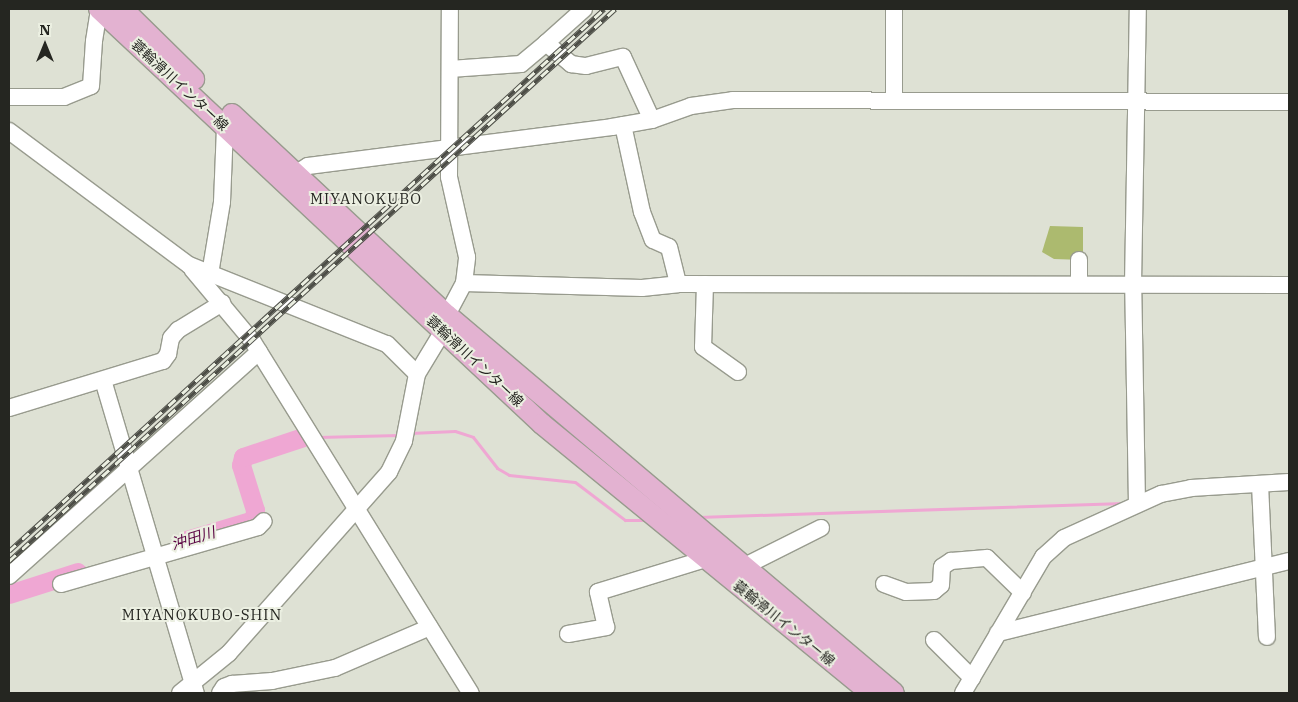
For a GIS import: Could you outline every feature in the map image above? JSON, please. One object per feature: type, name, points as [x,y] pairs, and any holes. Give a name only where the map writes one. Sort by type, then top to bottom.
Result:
[{"type":"main road","name":"蓑輪滑川インター線","points":[[99,9],[225,127],[445,323],[712,553],[870,693]]},
{"type":"main road","name":"蓑輪滑川インター線","points":[[123,9],[295,174],[445,323]]},
{"type":"main road","name":"蓑輪滑川インター線","points":[[712,553],[745,566],[894,693]]},
{"type":"street","points":[[9,97],[64,97],[91,86],[99,9]]},
{"type":"street","points":[[103,380],[155,557],[190,690],[229,653],[389,472],[406,435],[417,374],[464,283],[467,257],[449,177],[450,9]]},
{"type":"street","points":[[450,69],[521,64],[584,9]]},
{"type":"street","points":[[894,9],[894,100]]},
{"type":"street","points":[[1137,504],[1133,285],[1138,100],[1138,9]]},
{"type":"street","points":[[546,43],[571,64],[586,66],[623,57],[652,120]]},
{"type":"street","points":[[295,174],[308,166],[623,125],[652,120],[691,106],[733,100],[1289,102]]},
{"type":"street","points":[[623,125],[642,212],[653,240],[669,247],[678,284]]},
{"type":"street","points":[[210,274],[222,202],[225,127]]},
{"type":"street","points":[[9,131],[189,265],[222,303],[259,352],[471,693]]},
{"type":"street","points":[[1079,260],[1079,283]]},
{"type":"street","points":[[189,265],[387,344],[417,374]]},
{"type":"street","points":[[464,283],[642,288],[678,284],[1079,283],[1289,285]]},
{"type":"street","points":[[704,284],[703,347],[738,372]]},
{"type":"street","points":[[9,408],[163,361],[168,354],[171,338],[178,330],[222,303]]},
{"type":"street","points":[[9,576],[259,352]]},
{"type":"street","points":[[963,693],[1043,557],[1053,546],[1137,504],[1191,488],[1289,482]]},
{"type":"street","points":[[1260,484],[1267,637]]},
{"type":"street","points":[[61,584],[258,527],[264,521]]},
{"type":"street","points":[[745,566],[821,528]]},
{"type":"street","points":[[568,634],[606,627],[598,592],[712,553]]},
{"type":"street","points":[[884,584],[921,594],[934,591],[941,585],[942,567],[951,561],[988,558],[1023,593]]},
{"type":"street","points":[[998,633],[1289,561]]},
{"type":"street","points":[[220,693],[224,687],[232,684],[272,681],[335,668],[430,627]]},
{"type":"street","points":[[934,640],[972,678]]},
{"type":"green space","points":[[1050,226],[1083,227],[1083,260],[1054,259],[1042,252]]},
{"type":"waterway","points":[[410,433],[455,431],[473,437],[497,468],[509,475],[575,482],[625,520],[647,520]]},
{"type":"waterway","points":[[318,437],[399,435]]},
{"type":"waterway","name":"沖田川","points":[[186,540],[254,520],[255,510],[241,465],[243,457],[303,437]]},
{"type":"waterway","points":[[698,517],[1124,503]]},
{"type":"waterway","name":"沖田川","points":[[9,594],[78,572]]},
{"type":"railway","points":[[9,551],[604,9]]},
{"type":"railway","points":[[9,561],[615,9]]},
{"type":"district","name":"MIYANOKUBO","points":[[366,199]]},
{"type":"district","name":"MIYANOKUBO-SHIN","points":[[202,615]]}]
